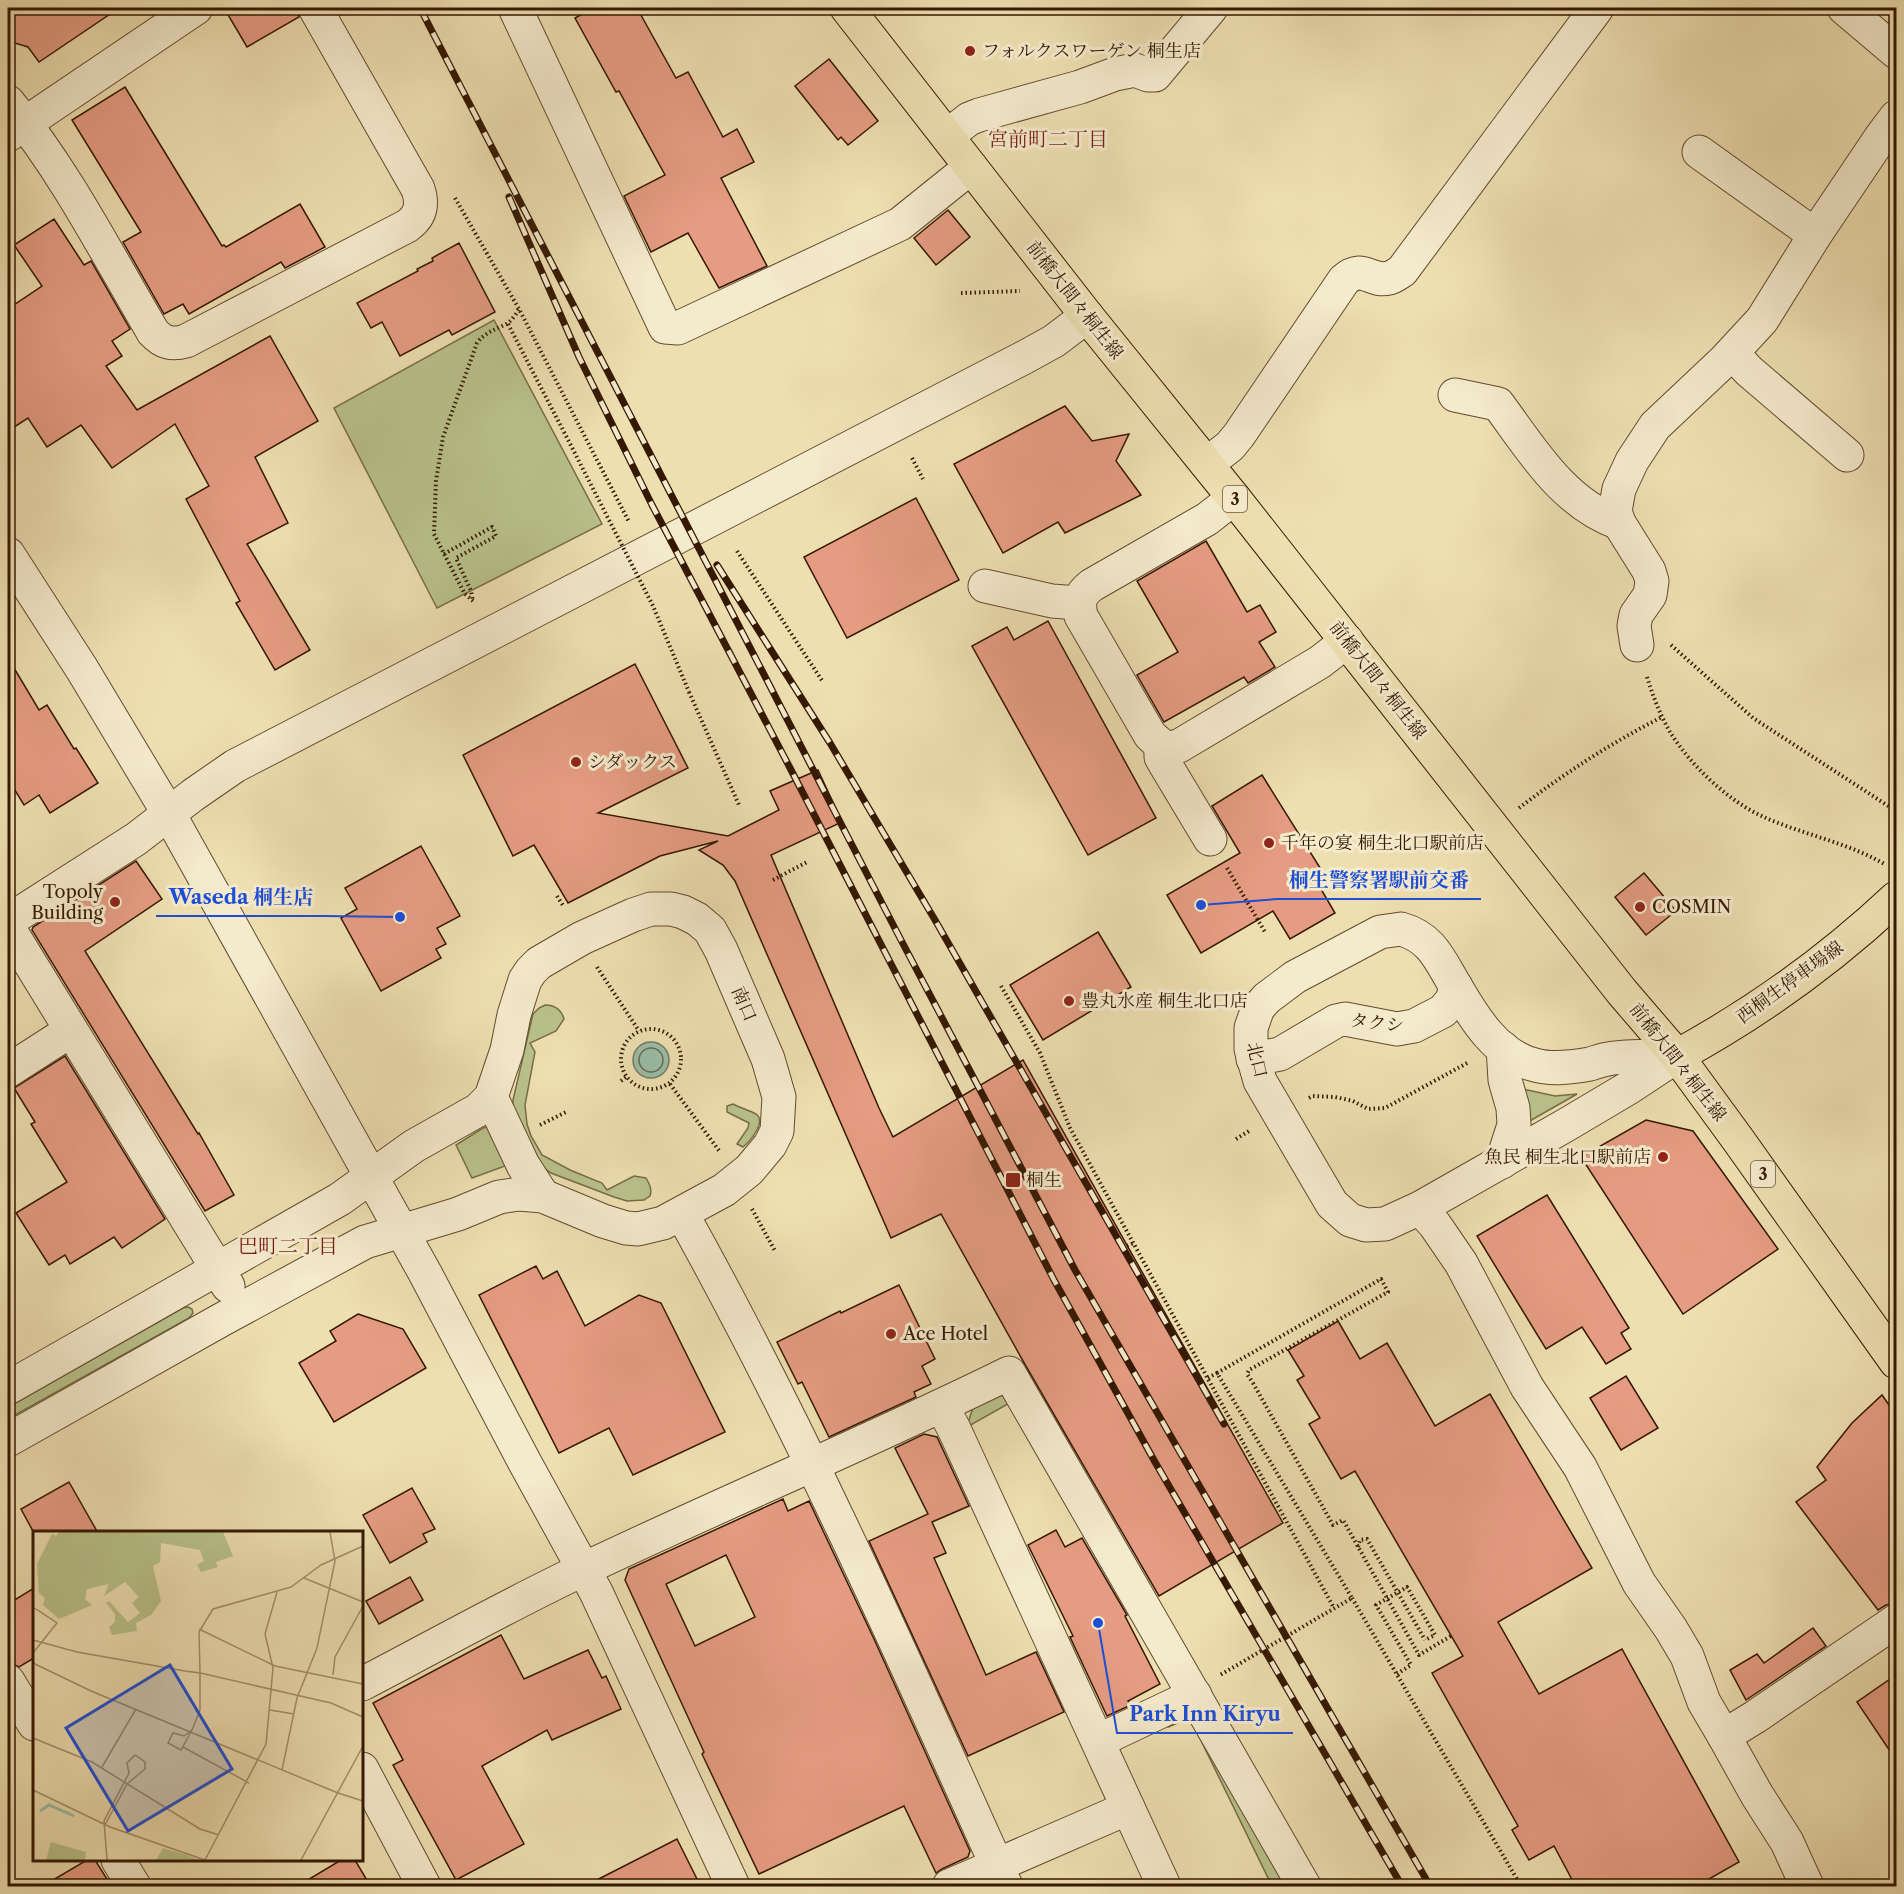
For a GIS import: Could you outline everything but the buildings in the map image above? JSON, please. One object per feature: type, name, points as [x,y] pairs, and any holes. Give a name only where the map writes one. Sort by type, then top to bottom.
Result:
[{"type":"main road","name":"前橋大間々桐生線","points":[[847,8],[1087,316],[1234,498],[1622,992],[1677,1056],[1896,1362]]},
{"type":"main road","name":"西桐生停車場線","points":[[1677,1056],[1725,1030],[1773,998],[1869,924],[1893,883]]},
{"type":"street","points":[[196,8],[13,120],[75,201],[153,332],[167,343],[176,344],[186,341],[407,226],[418,216],[421,208],[418,189],[315,8]]},
{"type":"street","points":[[514,8],[666,327],[678,328],[900,225],[971,167]]},
{"type":"street","points":[[947,136],[969,119],[979,115],[1070,90],[1115,74],[1134,70],[1155,75],[1211,8]]},
{"type":"street","points":[[1207,464],[1230,446],[1239,435],[1344,280],[1352,273],[1359,272],[1390,278],[1402,271],[1597,8]]},
{"type":"street","points":[[1844,8],[1896,52]]},
{"type":"street","points":[[1637,630],[1650,595],[1652,581],[1619,523],[1615,511],[1619,489],[1632,461],[1662,418],[1732,353],[1762,320],[1815,235],[1896,117]]},
{"type":"street","points":[[1699,152],[1815,235]]},
{"type":"street","points":[[8,921],[136,839],[235,766],[1025,357],[1054,341],[1087,316]]},
{"type":"street","points":[[1732,353],[1749,371],[1847,455]]},
{"type":"street","points":[[1455,394],[1498,404],[1555,481],[1582,505],[1602,517],[1619,523]]},
{"type":"street","points":[[1234,498],[1207,519],[1092,585],[1083,592],[1078,603],[1081,616],[1150,735],[1161,745],[1170,748],[1179,746],[1320,662],[1347,641]]},
{"type":"street","points":[[12,570],[82,669],[169,814],[372,1177],[584,1569],[733,1887]]},
{"type":"street","points":[[985,586],[1052,601],[1078,603]]},
{"type":"street","points":[[1161,745],[1161,757],[1210,839]]},
{"type":"street","name":"南口","points":[[8,1440],[365,1242],[458,1214],[499,1197],[519,1194],[543,1196],[626,1228],[649,1227],[682,1214],[724,1190],[749,1170],[770,1145],[777,1131],[779,1117],[779,1097],[768,1059],[721,950],[710,930],[697,919],[671,909],[651,909],[633,915],[582,938],[539,963],[531,971],[525,980],[514,1015],[507,1050],[491,1097]]},
{"type":"street","points":[[8,927],[242,1309]]},
{"type":"street","name":"北口","points":[[1401,929],[1421,938],[1437,953],[1479,1024],[1493,1040],[1518,1058],[1535,1065],[1556,1068],[1607,1059],[1677,1056],[1630,1087],[1420,1208],[1384,1224],[1359,1223],[1340,1213],[1332,1204],[1260,1081],[1251,1049],[1251,1028],[1258,1008],[1267,998],[1295,977],[1380,932],[1401,929]]},
{"type":"street","name":"タクシ","points":[[1253,1059],[1280,1054],[1336,1021],[1345,1019],[1397,1029],[1414,1026],[1443,1011],[1452,1000],[1456,987]]},
{"type":"street","points":[[8,1071],[70,1031]]},
{"type":"street","points":[[1502,1162],[1514,1125],[1513,1108],[1507,1089],[1503,1048]]},
{"type":"street","points":[[8,1388],[340,1199],[414,1146],[478,1110],[491,1097],[524,1165],[543,1196]]},
{"type":"street","points":[[1420,1208],[1435,1225],[1461,1263],[1527,1387],[1580,1467],[1639,1583],[1687,1656],[1704,1702],[1757,1795],[1787,1842],[1807,1887]]},
{"type":"street","points":[[682,1214],[813,1464],[1001,1876]]},
{"type":"street","points":[[363,1683],[584,1569],[942,1406],[1009,1373],[1203,1688],[1304,1887]]},
{"type":"street","points":[[942,1406],[1164,1887]]},
{"type":"street","points":[[1724,1736],[1896,1621]]},
{"type":"street","points":[[8,1681],[33,1722]]},
{"type":"street","points":[[1098,1741],[1203,1688]]},
{"type":"street","points":[[363,1771],[424,1887]]},
{"type":"street","points":[[949,1887],[1001,1876],[1128,1808]]},
{"type":"street","points":[[119,1861],[134,1887]]},
{"type":"path","points":[[451,189],[519,309],[629,522]]},
{"type":"path","points":[[961,293],[1020,291]]},
{"type":"path","points":[[444,554],[492,527],[496,536],[456,558],[471,591],[473,602],[465,594],[444,554],[434,534],[436,481],[443,437],[477,344],[482,336],[508,324],[519,309]]},
{"type":"path","points":[[508,324],[653,606],[740,805]]},
{"type":"path","points":[[912,458],[923,479]]},
{"type":"path","points":[[738,551],[823,682]]},
{"type":"path","points":[[1637,630],[1662,717],[1671,734],[1701,771],[1732,797],[1764,817],[1876,859],[1893,883]]},
{"type":"path","points":[[1637,630],[1753,718],[1896,812]]},
{"type":"path","points":[[1517,809],[1584,761],[1662,717]]},
{"type":"path","points":[[1210,839],[1265,932]]},
{"type":"path","points":[[773,880],[807,862]]},
{"type":"path","points":[[557,896],[564,907]]},
{"type":"path","points":[[594,962],[639,1031]]},
{"type":"path","points":[[1001,986],[1040,1053],[1070,1128],[1334,1608]]},
{"type":"path","points":[[648,1029],[668,1034],[675,1040],[682,1058],[681,1068],[670,1084],[661,1088],[642,1089],[626,1077],[621,1057],[623,1047],[629,1038],[639,1031],[648,1029]]},
{"type":"path","points":[[1305,1100],[1313,1096],[1335,1097],[1353,1101],[1368,1109],[1385,1108],[1470,1062]]},
{"type":"path","points":[[621,1081],[626,1077]]},
{"type":"path","points":[[670,1084],[723,1158]]},
{"type":"path","points":[[536,1127],[566,1112]]},
{"type":"path","points":[[1236,1139],[1250,1131]]},
{"type":"path","points":[[750,1206],[776,1251]]},
{"type":"path","points":[[1127,1246],[1134,1243]]},
{"type":"path","points":[[1208,1378],[1381,1279],[1388,1292],[1249,1370],[1247,1374],[1333,1525],[1343,1520],[1419,1655],[1452,1636]]},
{"type":"path","points":[[1217,1373],[1521,1887]]},
{"type":"path","points":[[1358,1548],[1360,1540],[1367,1539],[1425,1640],[1435,1635],[1407,1587],[1376,1605],[1411,1665],[1397,1674]]},
{"type":"path","points":[[1203,1688],[1352,1598]]},
{"type":"green space","points":[[494,320],[602,524],[437,608],[334,408]]},
{"type":"green space","points":[[545,1005],[557,1008],[564,1019],[556,1031],[530,1043],[535,1052],[525,1105],[531,1136],[542,1155],[602,1183],[607,1190],[634,1176],[646,1178],[651,1191],[650,1196],[644,1200],[627,1201],[551,1173],[544,1168],[513,1116],[513,1100],[533,1014]]},
{"type":"green space","points":[[1523,1089],[1555,1096],[1577,1094],[1528,1122]]},
{"type":"green space","points":[[733,1104],[759,1117],[759,1126],[743,1147],[737,1144],[749,1123],[727,1112],[727,1106]]},
{"type":"green space","points":[[488,1127],[506,1159],[505,1166],[472,1178],[456,1145]]},
{"type":"green space","points":[[188,1307],[193,1313],[189,1318],[8,1419],[8,1407]]},
{"type":"green space","points":[[999,1394],[1013,1401],[969,1426],[973,1407]]},
{"type":"green space","points":[[1188,1714],[1292,1886],[1272,1886],[1190,1718],[1168,1727],[1165,1724]]},
{"type":"water","points":[[651,1042],[664,1047],[669,1060],[664,1073],[651,1078],[638,1073],[633,1060],[638,1047]]},
{"type":"railway","points":[[420,8],[901,940],[1075,1270],[1430,1886]]},
{"type":"railway","points":[[509,197],[579,357],[652,505],[1054,1280],[1155,1462],[1402,1886]]},
{"type":"railway","points":[[717,565],[830,743],[935,920],[1224,1424]]},
{"type":"place","name":"フォルクスワーゲン 桐生店","points":[[970,51]]},
{"type":"place","name":"シダックス","points":[[576,762]]},
{"type":"place","name":"千年の宴 桐生北口駅前店","points":[[1269,843]]},
{"type":"place","name":"Topoly Building","points":[[115,902]]},
{"type":"place","name":"桐生警察署駅前交番","points":[[1201,905]]},
{"type":"place","name":"COSMIN","points":[[1640,907]]},
{"type":"place","name":"Waseda 桐生店","points":[[400,917]]},
{"type":"place","name":"豊丸水産 桐生北口店","points":[[1069,1001]]},
{"type":"place","name":"魚民 桐生北口駅前店","points":[[1663,1157]]},
{"type":"place","name":"桐生","points":[[1013,1180]]},
{"type":"place","name":"Ace Hotel","points":[[891,1334]]},
{"type":"place","name":"Park Inn Kiryu","points":[[1098,1623]]},
{"type":"district","name":"宮前町二丁目","points":[[1048,139]]},
{"type":"district","name":"巴町二丁目","points":[[288,1246]]}]
